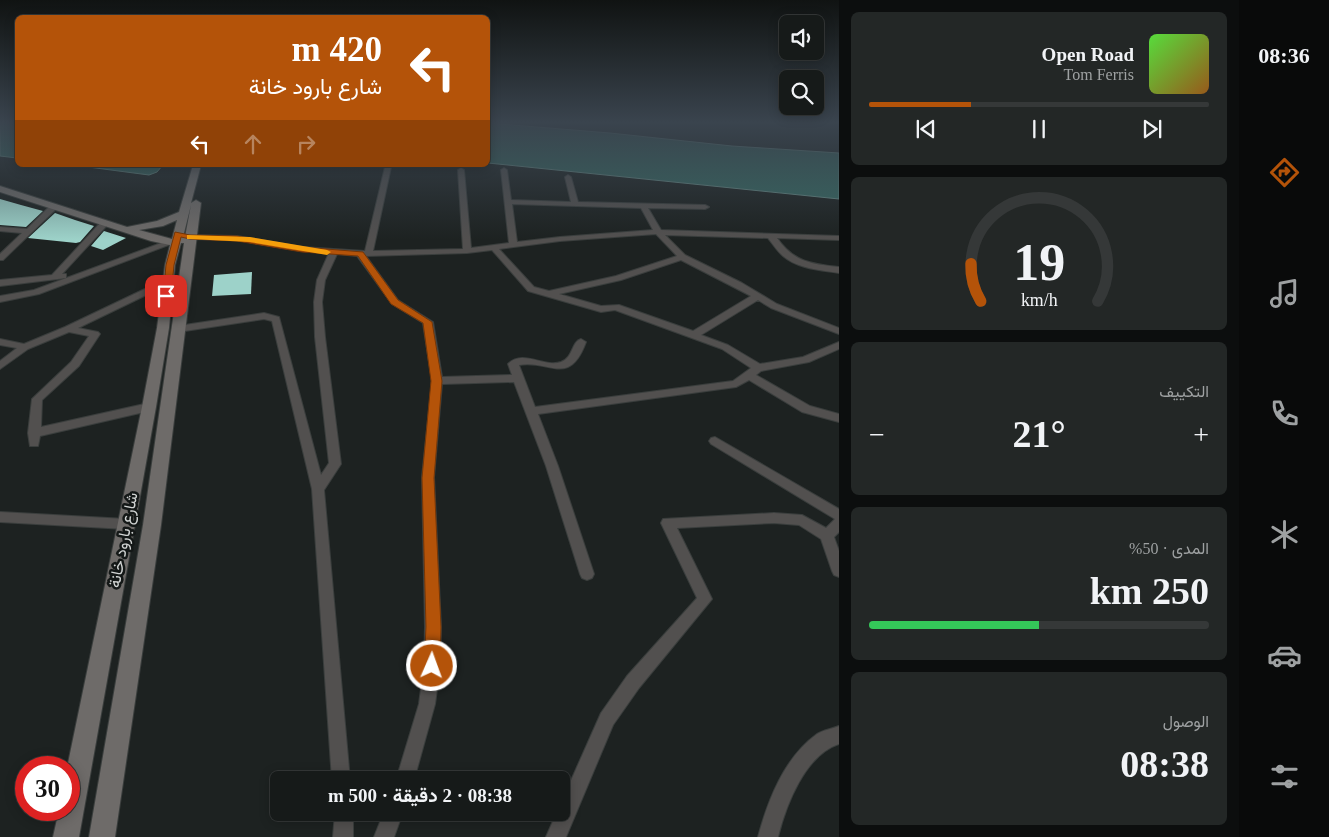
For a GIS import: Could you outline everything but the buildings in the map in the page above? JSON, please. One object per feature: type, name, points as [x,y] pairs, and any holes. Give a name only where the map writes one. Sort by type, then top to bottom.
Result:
[{"type":"main road","points":[[180,252],[184,214],[200,167]]},
{"type":"main road","points":[[180,252],[200,167]]},
{"type":"main road","points":[[0,189],[130,230],[155,239],[180,252]]},
{"type":"main road","points":[[130,230],[159,224],[184,214]]},
{"type":"main road","name":"شارع بارود خانة","points":[[102,837],[152,525],[178,329],[180,252]]},
{"type":"main road","name":"شارع بارود خانة","points":[[66,837],[163,328],[180,252]]},
{"type":"street","points":[[388,167],[364,254],[395,302],[428,322],[437,381],[428,478],[433,627],[432,666],[427,704],[408,771]]},
{"type":"street","points":[[461,170],[467,251]]},
{"type":"street","points":[[504,170],[513,245]]},
{"type":"street","points":[[568,177],[575,203]]},
{"type":"street","points":[[507,202],[705,207]]},
{"type":"street","points":[[642,205],[658,232],[682,257],[774,306],[839,331]]},
{"type":"street","points":[[0,258],[55,206]]},
{"type":"street","points":[[56,275],[106,222]]},
{"type":"street","points":[[0,230],[28,231]]},
{"type":"street","points":[[0,299],[36,292],[71,280],[180,252],[250,240],[333,253],[364,254],[467,251],[560,239],[658,232],[839,238]]},
{"type":"street","points":[[770,235],[785,254],[812,266],[839,270]]},
{"type":"street","points":[[494,248],[531,289],[601,310],[616,307],[725,347],[758,368]]},
{"type":"street","points":[[0,366],[25,347],[68,329],[180,252]]},
{"type":"street","points":[[318,489],[335,464],[320,337],[318,302],[321,280],[333,253]]},
{"type":"street","points":[[549,294],[618,278],[682,257]]},
{"type":"street","points":[[0,283],[56,275],[71,280]]},
{"type":"street","points":[[694,335],[758,296]]},
{"type":"street","points":[[178,329],[264,316],[276,320],[318,489],[340,771]]},
{"type":"street","points":[[68,329],[95,334],[74,364],[37,399],[34,438],[149,407]]},
{"type":"street","points":[[0,342],[25,347]]},
{"type":"street","points":[[581,342],[573,360],[562,365],[550,367],[517,362],[513,364],[552,466],[587,574]]},
{"type":"street","points":[[532,411],[736,384],[758,368],[805,360],[839,345]]},
{"type":"street","points":[[749,375],[806,409],[839,418]]},
{"type":"street","points":[[437,381],[518,378]]},
{"type":"street","points":[[715,441],[839,515]]},
{"type":"street","points":[[0,518],[126,524]]},
{"type":"street","points":[[556,837],[607,720],[632,682],[705,599],[668,523],[790,518],[809,523],[827,536],[839,571]]},
{"type":"street","points":[[827,536],[839,523]]},
{"type":"street","points":[[768,837],[775,810],[786,786],[804,760],[824,740],[839,736]]},
{"type":"street","points":[[343,837],[344,821]]},
{"type":"street","points":[[384,837],[390,821]]},
{"type":"shaded area","points":[[490,162],[839,162],[839,199],[490,163]]},
{"type":"shaded area","points":[[88,167],[161,167],[157,172],[149,175]]},
{"type":"slow traffic","points":[[190,237],[250,240],[327,252]]},
{"type":"route","points":[[166,296],[170,265],[178,234],[190,237],[237,238],[302,249],[360,254],[395,302],[428,322],[437,381],[428,478],[433,627],[432,666]]}]
